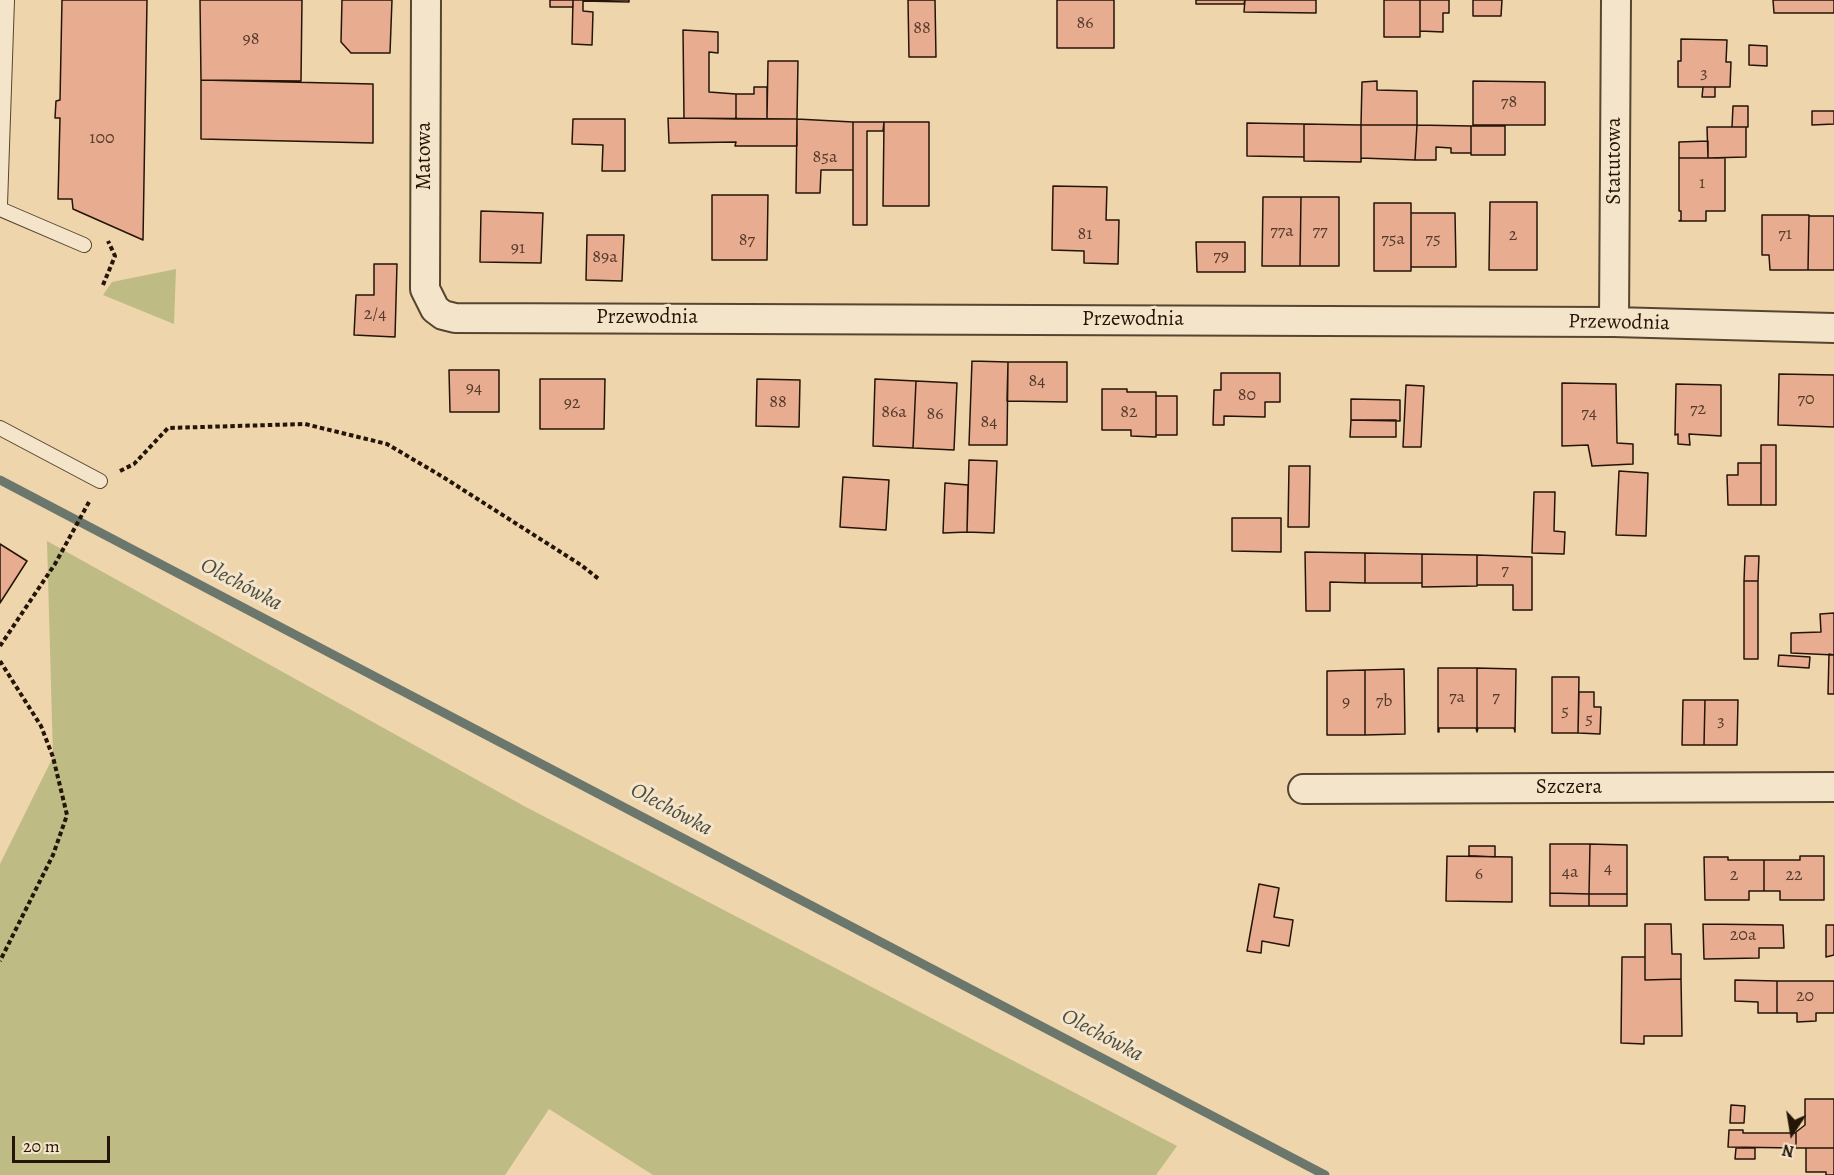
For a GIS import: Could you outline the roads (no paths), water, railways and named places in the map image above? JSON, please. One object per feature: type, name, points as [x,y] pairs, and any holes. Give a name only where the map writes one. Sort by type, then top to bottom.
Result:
[{"type":"street","name":"Matowa","points":[[426,0],[424,289],[435,309]]},
{"type":"street","name":"Statutowa","points":[[1614,322],[1616,0]]},
{"type":"street","name":"Przewodnia","points":[[435,309],[443,315],[455,318],[1614,322],[1834,328]]},
{"type":"street","name":"Szczera","points":[[1303,789],[1834,787]]},
{"type":"lane","points":[[0,204],[7,0]]},
{"type":"lane","points":[[0,209],[84,245]]},
{"type":"lane","points":[[0,428],[97,487]]},
{"type":"waterway","name":"Olechówka","points":[[0,480],[1325,1175]]}]
